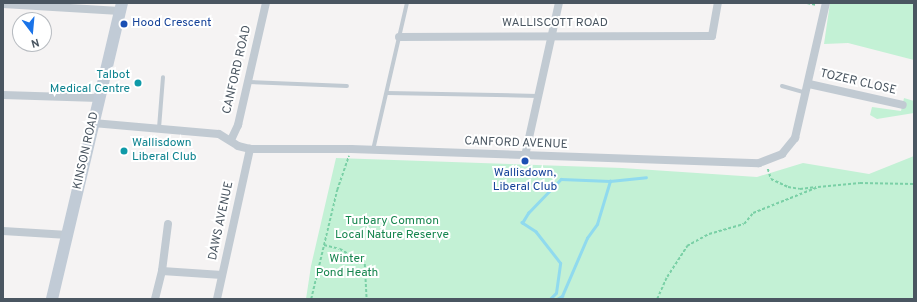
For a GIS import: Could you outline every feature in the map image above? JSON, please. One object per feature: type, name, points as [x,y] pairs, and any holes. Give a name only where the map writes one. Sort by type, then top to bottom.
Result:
[{"type":"street","name":"CANFORD ROAD","points":[[231,140],[238,125],[266,3]]},
{"type":"street","points":[[525,156],[559,3]]},
{"type":"street","name":"WALLISCOTT ROAD","points":[[399,37],[712,36],[718,3]]},
{"type":"street","points":[[3,4],[121,7]]},
{"type":"street","name":"CANFORD AVENUE","points":[[93,123],[219,134],[231,140],[238,146],[250,149],[352,149],[525,156],[766,161],[782,154],[793,143],[809,84],[826,5]]},
{"type":"street","name":"KINSON ROAD","points":[[52,299],[121,7]]},
{"type":"street","name":"TOZER CLOSE","points":[[809,84],[902,105]]},
{"type":"street","points":[[3,95],[99,98]]},
{"type":"street","name":"DAWS AVENUE","points":[[217,299],[250,149]]},
{"type":"street","points":[[155,299],[162,271],[168,224]]},
{"type":"street","points":[[3,231],[68,235]]},
{"type":"street","points":[[162,271],[222,275]]},
{"type":"lane","points":[[373,150],[407,3]]},
{"type":"lane","points":[[159,128],[163,77]]},
{"type":"lane","points":[[248,82],[347,86]]},
{"type":"lane","points":[[782,86],[806,93]]},
{"type":"lane","points":[[387,93],[538,96]]},
{"type":"path","points":[[807,3],[826,5]]},
{"type":"path","points":[[311,299],[336,190],[352,149]]},
{"type":"path","points":[[766,161],[771,179],[800,189],[860,184],[914,184]]},
{"type":"path","points":[[657,299],[667,277],[688,246],[709,234],[744,224],[753,213],[818,187]]},
{"type":"path","points":[[324,245],[340,249],[365,264],[367,299]]},
{"type":"green space","points":[[830,3],[914,3],[914,60],[848,43],[824,44]]},
{"type":"green space","points":[[904,98],[914,101],[914,113],[877,119],[870,115],[872,107],[901,111]]},
{"type":"green space","name":"Turbary Common Local Nature Reserve","points":[[914,156],[914,299],[306,299],[311,266],[336,158],[622,168],[757,177],[803,163],[869,174]]},
{"type":"waterway","points":[[550,299],[556,293],[560,263],[536,232],[522,223],[528,213],[561,179],[610,181],[646,177]]},
{"type":"waterway","points":[[557,299],[562,296],[587,238],[597,224],[610,181]]},
{"type":"place","name":"Hood Crescent","points":[[124,24]]},
{"type":"place","name":"Talbot Medical Centre","points":[[138,83]]},
{"type":"place","name":"Wallisdown Liberal Club","points":[[124,151]]},
{"type":"place","name":"Wallisdown, Liberal Club","points":[[525,161]]},
{"type":"park label","name":"Winter Pond Heath","points":[[347,267]]}]
